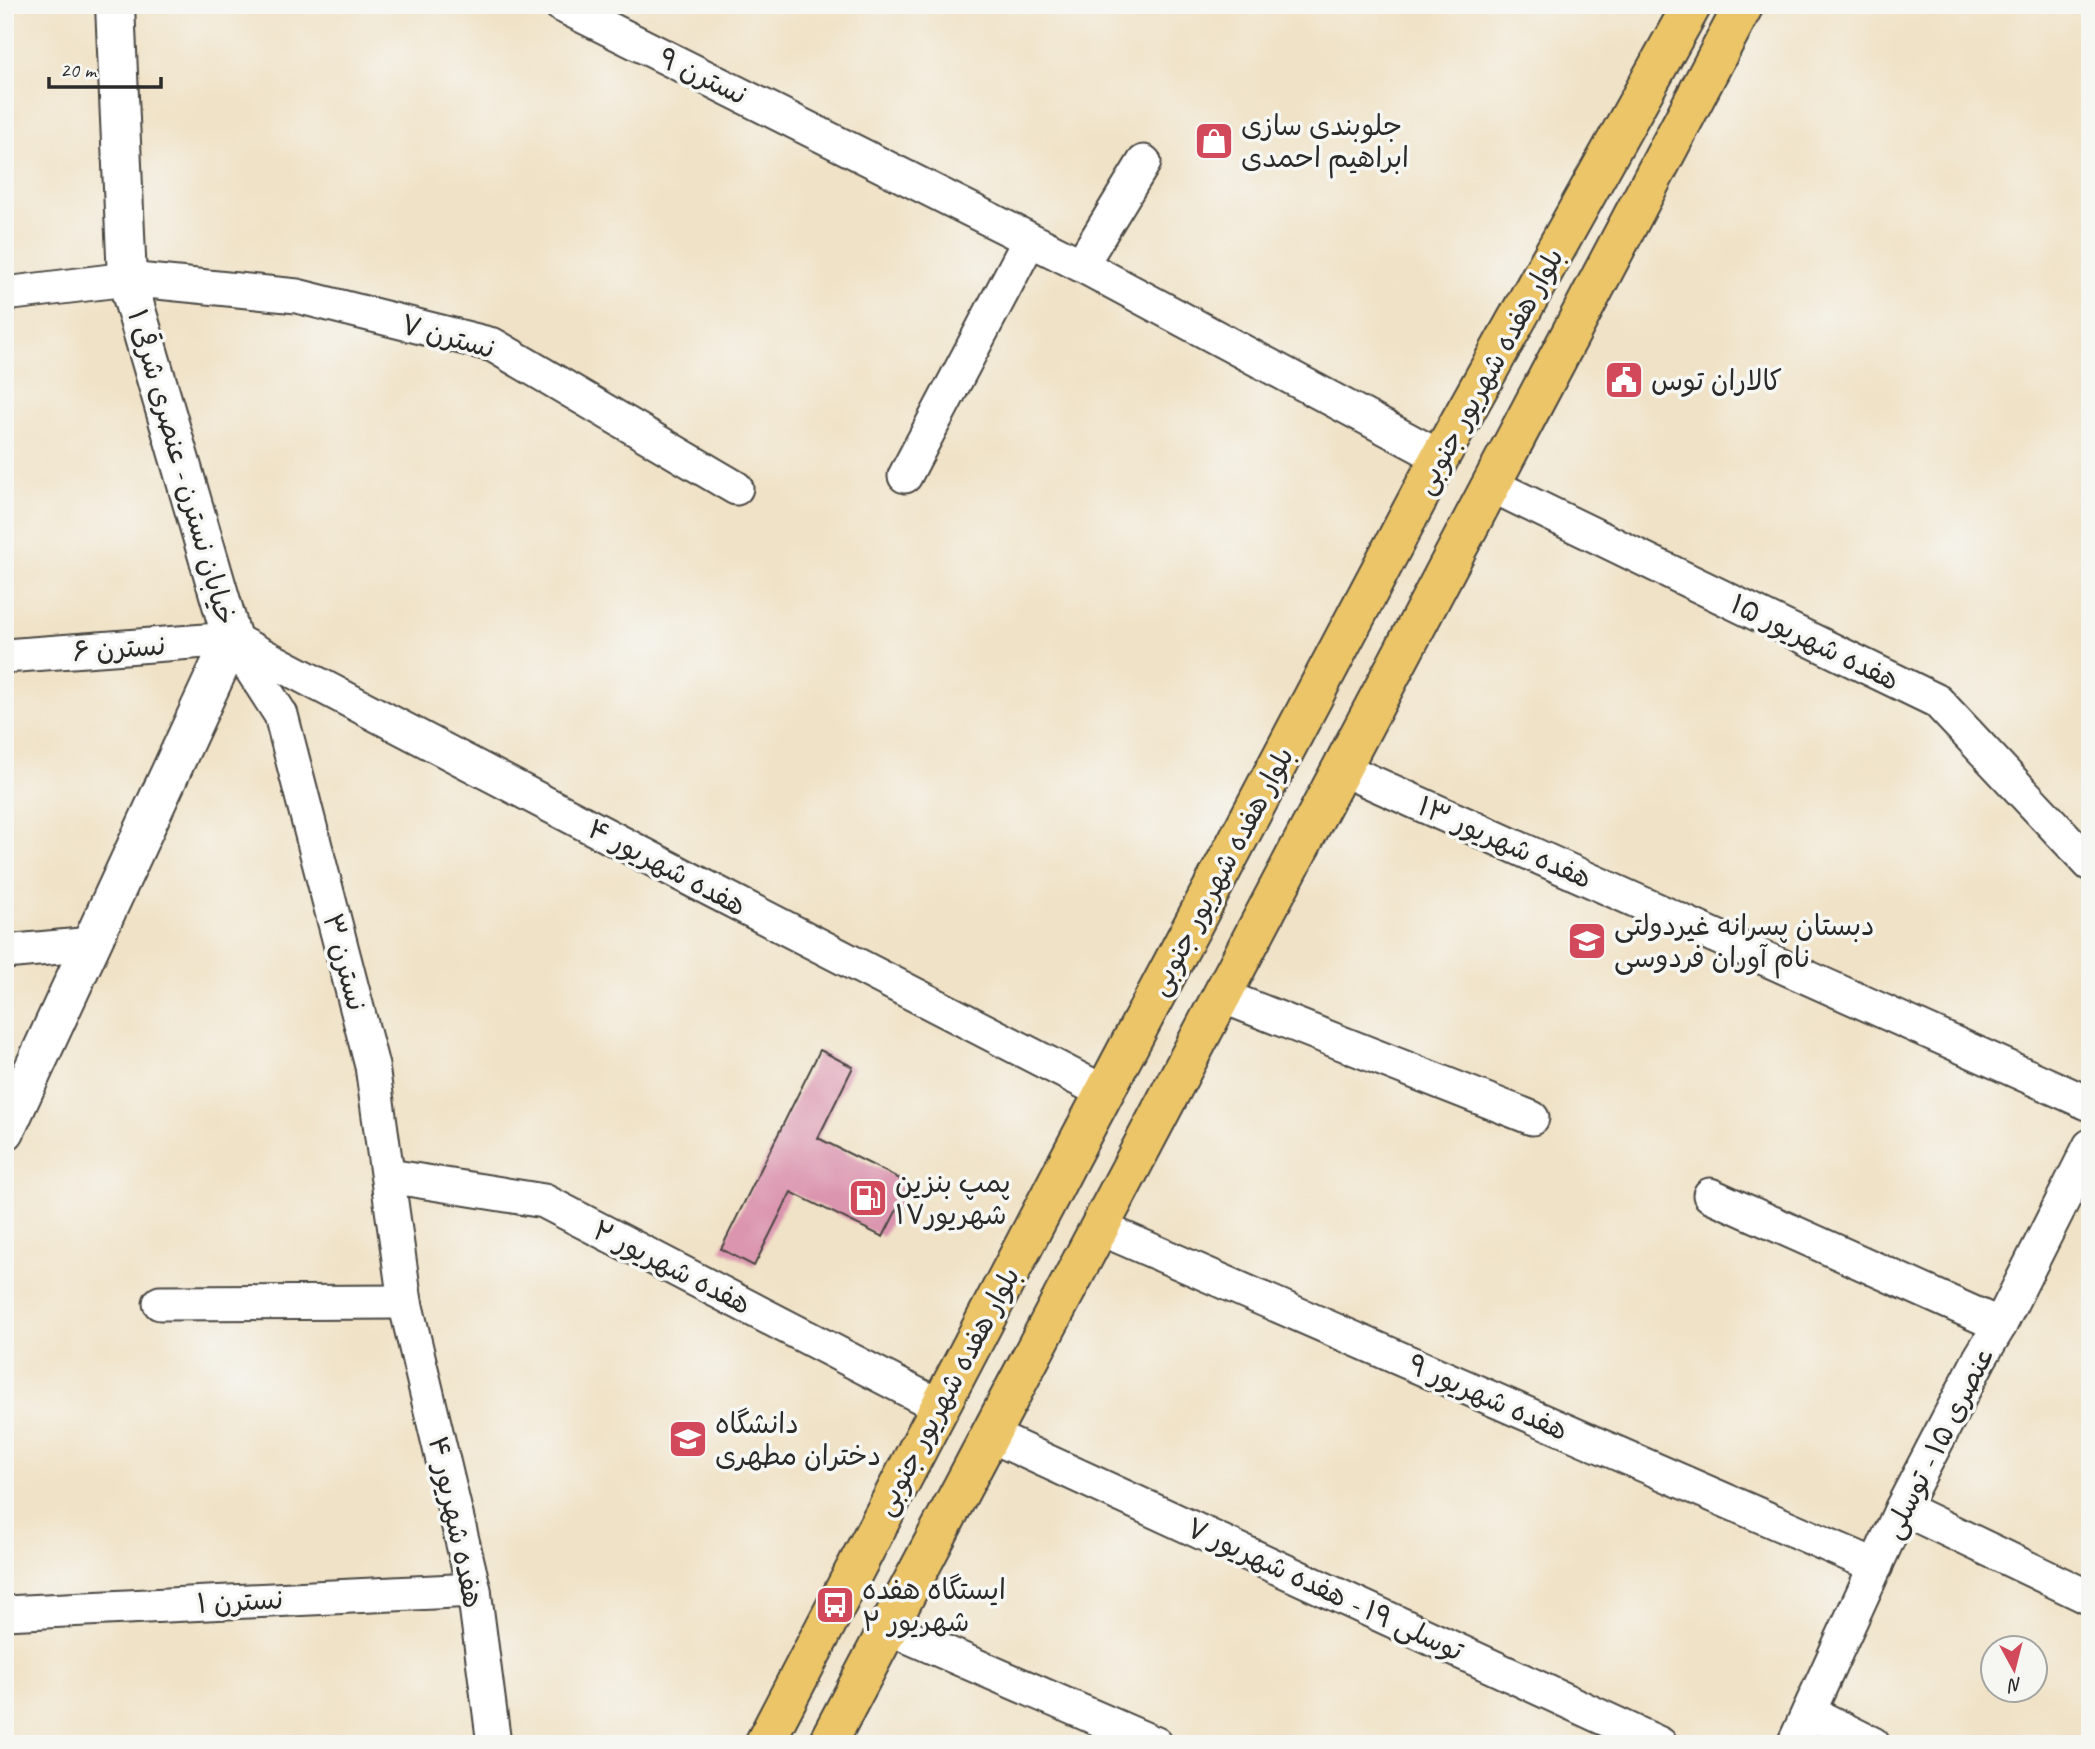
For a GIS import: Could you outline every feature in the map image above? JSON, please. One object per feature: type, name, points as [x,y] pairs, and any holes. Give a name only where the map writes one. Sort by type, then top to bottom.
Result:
[{"type":"main road","name":"بلوار هفده شهریور جنوبی","points":[[827,1744],[1744,5]]},
{"type":"main road","name":"بلوار هفده شهریور جنوبی","points":[[764,1744],[939,1406],[1440,457],[1691,6]]},
{"type":"street","name":"خیابان نسترن - عنصری شرقی ۱","points":[[5,1131],[232,639],[127,279],[115,5]]},
{"type":"street","name":"نسترن ۹","points":[[561,5],[1081,265],[1440,457]]},
{"type":"street","points":[[1081,265],[1144,162]]},
{"type":"street","points":[[905,476],[1029,241]]},
{"type":"street","name":"نسترن ۷","points":[[5,294],[127,279],[297,296],[494,345],[736,488]]},
{"type":"street","name":"هفده شهریور ۱۵","points":[[1491,485],[1937,701],[2090,864]]},
{"type":"street","name":"نسترن ۶","points":[[5,656],[232,639]]},
{"type":"street","name":"هفده شهریور ۴","points":[[232,639],[1104,1092]]},
{"type":"street","name":"نسترن ۳","points":[[232,639],[281,715],[372,1066],[405,1302]]},
{"type":"street","points":[[281,715],[278,695],[287,682],[316,682]]},
{"type":"street","name":"هفده شهریور ۱۳","points":[[1342,769],[2090,1104]]},
{"type":"street","points":[[5,952],[92,944]]},
{"type":"street","points":[[1222,996],[1532,1118]]},
{"type":"street","name":"عنصری ۱۵ - توسلی","points":[[1794,1744],[1902,1508],[2000,1325],[2090,1146]]},
{"type":"street","name":"هفده شهریور ۲","points":[[389,1176],[544,1201],[939,1406]]},
{"type":"street","points":[[1710,1195],[2000,1325]]},
{"type":"street","name":"هفده شهریور ۹","points":[[1100,1228],[1876,1566]]},
{"type":"street","points":[[160,1303],[405,1302]]},
{"type":"street","name":"هفده شهریور ۴","points":[[405,1302],[474,1590],[494,1744]]},
{"type":"street","name":"توسلی ۱۹ - هفده شهریور ۷","points":[[990,1435],[1660,1744]]},
{"type":"street","points":[[1902,1508],[2090,1598]]},
{"type":"street","name":"نسترن ۱","points":[[5,1613],[474,1590]]},
{"type":"street","points":[[889,1628],[1156,1744]]},
{"type":"street","points":[[1809,1712],[1873,1744]]},
{"type":"building","points":[[820,1050],[853,1067],[818,1138],[910,1184],[883,1237],[791,1192],[754,1266],[721,1249]]},
{"type":"place","name":"جلوبندی سازی ابراهیم احمدی","points":[[1214,141]]},
{"type":"place","name":"كالاران توس","points":[[1624,380]]},
{"type":"place","name":"دبستان پسرانه غیردولتی نام آوران فردوسی","points":[[1587,941]]},
{"type":"place","name":"پمپ بنزین ۱۷شهریور","points":[[868,1198]]},
{"type":"place","name":"دانشگاه دختران مطهری","points":[[688,1439]]},
{"type":"place","name":"ایستگاه هفده شهریور ۲","points":[[835,1605]]}]
